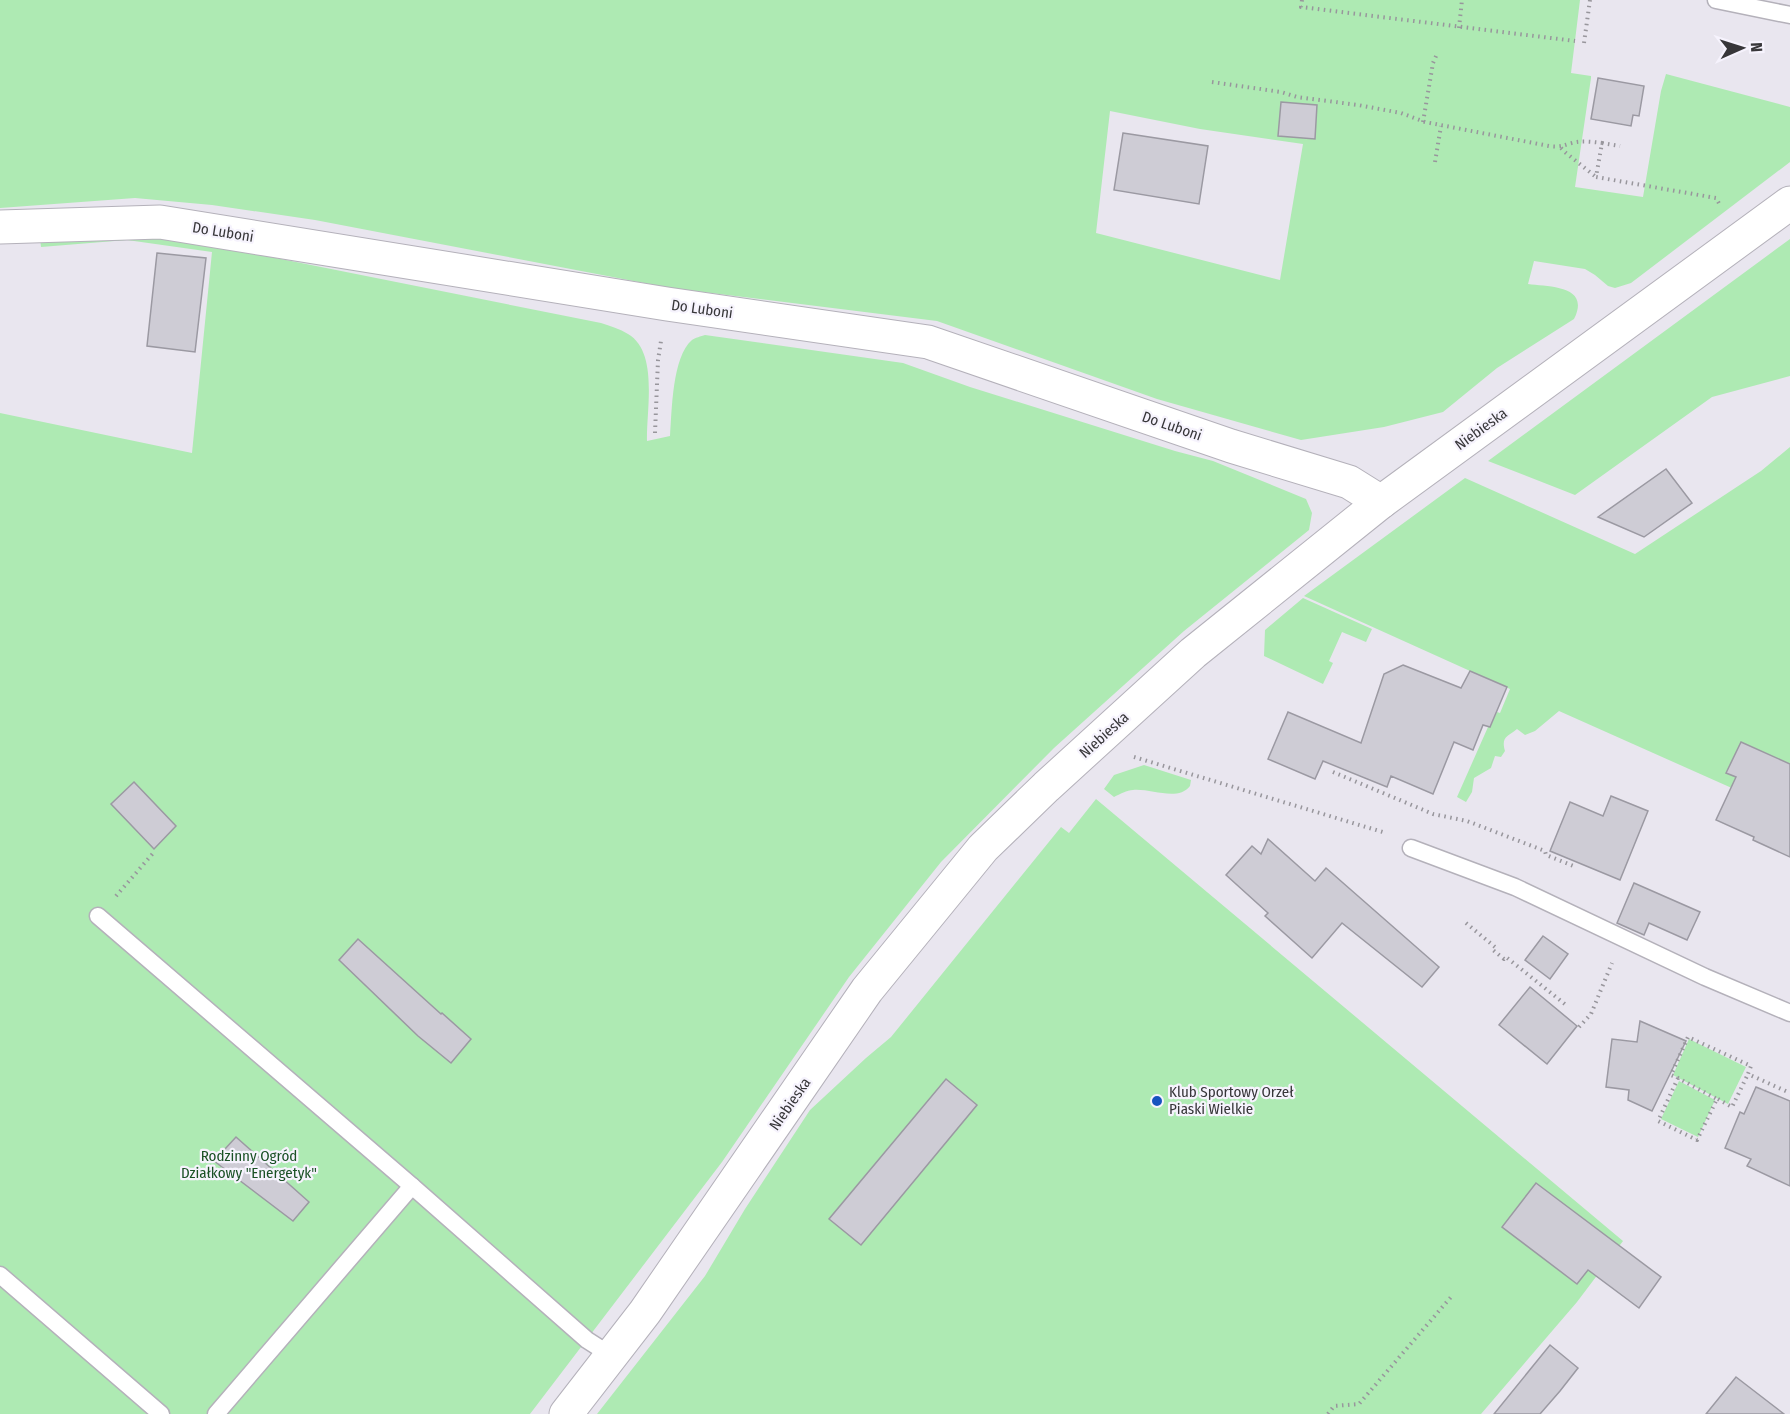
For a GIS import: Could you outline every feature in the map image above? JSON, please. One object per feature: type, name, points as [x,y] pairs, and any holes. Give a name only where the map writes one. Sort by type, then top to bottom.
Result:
[{"type":"street","name":"Niebieska","points":[[566,1414],[645,1312],[867,990],[983,848],[1046,787],[1193,653],[1381,502],[1790,203]]},
{"type":"street","name":"Do Luboni","points":[[0,227],[160,222],[666,304],[928,342],[1231,446],[1349,482],[1381,502]]},
{"type":"lane","points":[[1716,0],[1790,15]]},
{"type":"lane","points":[[1411,849],[1515,887],[1705,977],[1790,1013]]},
{"type":"lane","points":[[98,916],[587,1340],[612,1356]]},
{"type":"lane","points":[[216,1414],[412,1186]]},
{"type":"lane","points":[[0,1275],[161,1414]]},
{"type":"path","points":[[1302,0],[1301,7],[1575,41]]},
{"type":"path","points":[[1459,28],[1462,0]]},
{"type":"path","points":[[1584,43],[1590,0]]},
{"type":"path","points":[[1423,122],[1436,56]]},
{"type":"path","points":[[1212,82],[1401,113],[1441,126],[1561,148],[1596,177],[1716,198],[1721,207]]},
{"type":"path","points":[[1435,162],[1441,126]]},
{"type":"path","points":[[1561,148],[1581,142],[1620,146]]},
{"type":"path","points":[[1596,177],[1602,143]]},
{"type":"path","points":[[655,433],[658,360],[666,304]]},
{"type":"path","points":[[1129,756],[1407,840],[1411,849]]},
{"type":"path","points":[[1333,772],[1433,814],[1467,821],[1545,851],[1546,855],[1576,867]]},
{"type":"path","points":[[98,916],[155,851]]},
{"type":"path","points":[[1466,924],[1494,947],[1493,950],[1504,959],[1506,957],[1566,1005]]},
{"type":"path","points":[[1580,1027],[1591,1014],[1622,938]]},
{"type":"path","points":[[1688,1037],[1751,1066],[1748,1074],[1732,1107],[1671,1075],[1688,1037]]},
{"type":"path","points":[[1748,1074],[1790,1093]]},
{"type":"path","points":[[1678,1078],[1658,1121],[1698,1140],[1717,1099]]},
{"type":"path","points":[[1328,1414],[1334,1406],[1359,1404],[1451,1297]]},
{"type":"green space","points":[[0,0],[1580,0],[1571,73],[1591,76],[1591,78],[1575,187],[1643,197],[1666,74],[1790,107],[1790,162],[1631,283],[1615,288],[1608,286],[1585,269],[1534,261],[1528,284],[1556,287],[1572,294],[1577,300],[1578,308],[1574,319],[1497,368],[1443,412],[1384,427],[1301,440],[1157,399],[937,321],[670,288],[315,220],[212,205],[135,198],[0,208]],"holes":[[[1110,111],[1200,129],[1303,144],[1280,280],[1096,233]]]},
{"type":"green space","name":"Rodzinny Ogród Działkowy \"Energetyk\"","points":[[40,238],[164,238],[216,246],[608,325],[628,334],[638,343],[644,354],[649,383],[647,441],[670,436],[674,385],[680,359],[692,340],[705,335],[903,363],[970,387],[1213,461],[1306,499],[1312,513],[1309,530],[1184,631],[1054,748],[941,862],[849,977],[722,1162],[530,1414],[0,1414],[0,413],[192,453],[212,252],[127,240],[41,247]]},
{"type":"green space","points":[[1790,239],[1790,376],[1712,397],[1575,495],[1488,461]]},
{"type":"green space","points":[[1790,447],[1790,814],[1559,711],[1535,731],[1525,735],[1517,729],[1508,736],[1504,740],[1505,751],[1501,757],[1495,756],[1491,768],[1474,778],[1472,792],[1466,802],[1457,797],[1488,727],[1497,712],[1500,713],[1510,689],[1304,596],[1465,478],[1635,554],[1761,471]]},
{"type":"green space","points":[[1303,598],[1372,629],[1366,642],[1342,632],[1329,661],[1333,663],[1323,684],[1264,656],[1265,630]]},
{"type":"green space","points":[[1144,765],[1191,780],[1190,786],[1178,793],[1133,790],[1114,797],[1104,789],[1114,775]]},
{"type":"green space","name":"Klub Sportowy Orzeł Piaski Wielkie","points":[[1096,799],[1623,1241],[1577,1302],[1481,1414],[597,1414],[705,1276],[745,1209],[810,1110],[891,1037],[1061,827],[1069,833]]},
{"type":"green space","points":[[1689,1039],[1746,1067],[1728,1104],[1673,1075]]},
{"type":"green space","points":[[1679,1081],[1715,1100],[1698,1137],[1661,1119]]},
{"type":"building","points":[[1598,78],[1644,86],[1639,116],[1633,115],[1631,126],[1591,119]]},
{"type":"building","points":[[1281,102],[1317,105],[1315,139],[1278,136]]},
{"type":"building","points":[[1123,133],[1208,146],[1199,204],[1114,190]]},
{"type":"building","points":[[157,253],[206,258],[195,352],[147,346]]},
{"type":"building","points":[[1666,469],[1692,503],[1644,537],[1598,517]]},
{"type":"building","points":[[1403,665],[1461,688],[1470,671],[1507,687],[1490,727],[1483,725],[1473,750],[1454,742],[1433,794],[1391,776],[1387,787],[1323,761],[1315,779],[1268,759],[1288,712],[1361,743],[1384,674]]},
{"type":"building","points":[[1741,742],[1790,764],[1790,857],[1716,820],[1736,777],[1726,773]]},
{"type":"building","points":[[134,782],[176,826],[154,849],[111,804]]},
{"type":"building","points":[[1611,796],[1648,811],[1620,880],[1550,851],[1570,802],[1603,816]]},
{"type":"building","points":[[1268,839],[1315,881],[1326,868],[1439,967],[1422,987],[1342,923],[1312,958],[1265,916],[1268,913],[1226,875],[1252,846],[1261,854]]},
{"type":"building","points":[[1634,883],[1700,912],[1687,940],[1649,923],[1644,935],[1617,923]]},
{"type":"building","points":[[1543,936],[1568,954],[1550,979],[1525,960]]},
{"type":"building","points":[[358,939],[471,1039],[451,1063],[418,1036],[339,960]]},
{"type":"building","points":[[1530,987],[1577,1026],[1547,1064],[1499,1025]]},
{"type":"building","points":[[1640,1021],[1686,1041],[1652,1111],[1628,1100],[1629,1090],[1606,1087],[1612,1039],[1637,1042]]},
{"type":"building","points":[[946,1079],[977,1105],[861,1245],[829,1219]]},
{"type":"building","points":[[1756,1087],[1790,1101],[1790,1186],[1747,1166],[1751,1159],[1725,1148],[1740,1112],[1744,1114]]},
{"type":"building","points":[[236,1137],[309,1202],[293,1221],[214,1161]]},
{"type":"building","points":[[1536,1183],[1661,1277],[1639,1308],[1588,1270],[1577,1284],[1502,1227]]},
{"type":"building","points":[[1550,1345],[1578,1368],[1560,1391],[1540,1414],[1494,1414]]},
{"type":"building","points":[[1736,1377],[1784,1414],[1706,1414]]},
{"type":"place","name":"Klub Sportowy Orzeł Piaski Wielkie","points":[[1157,1101]]}]
